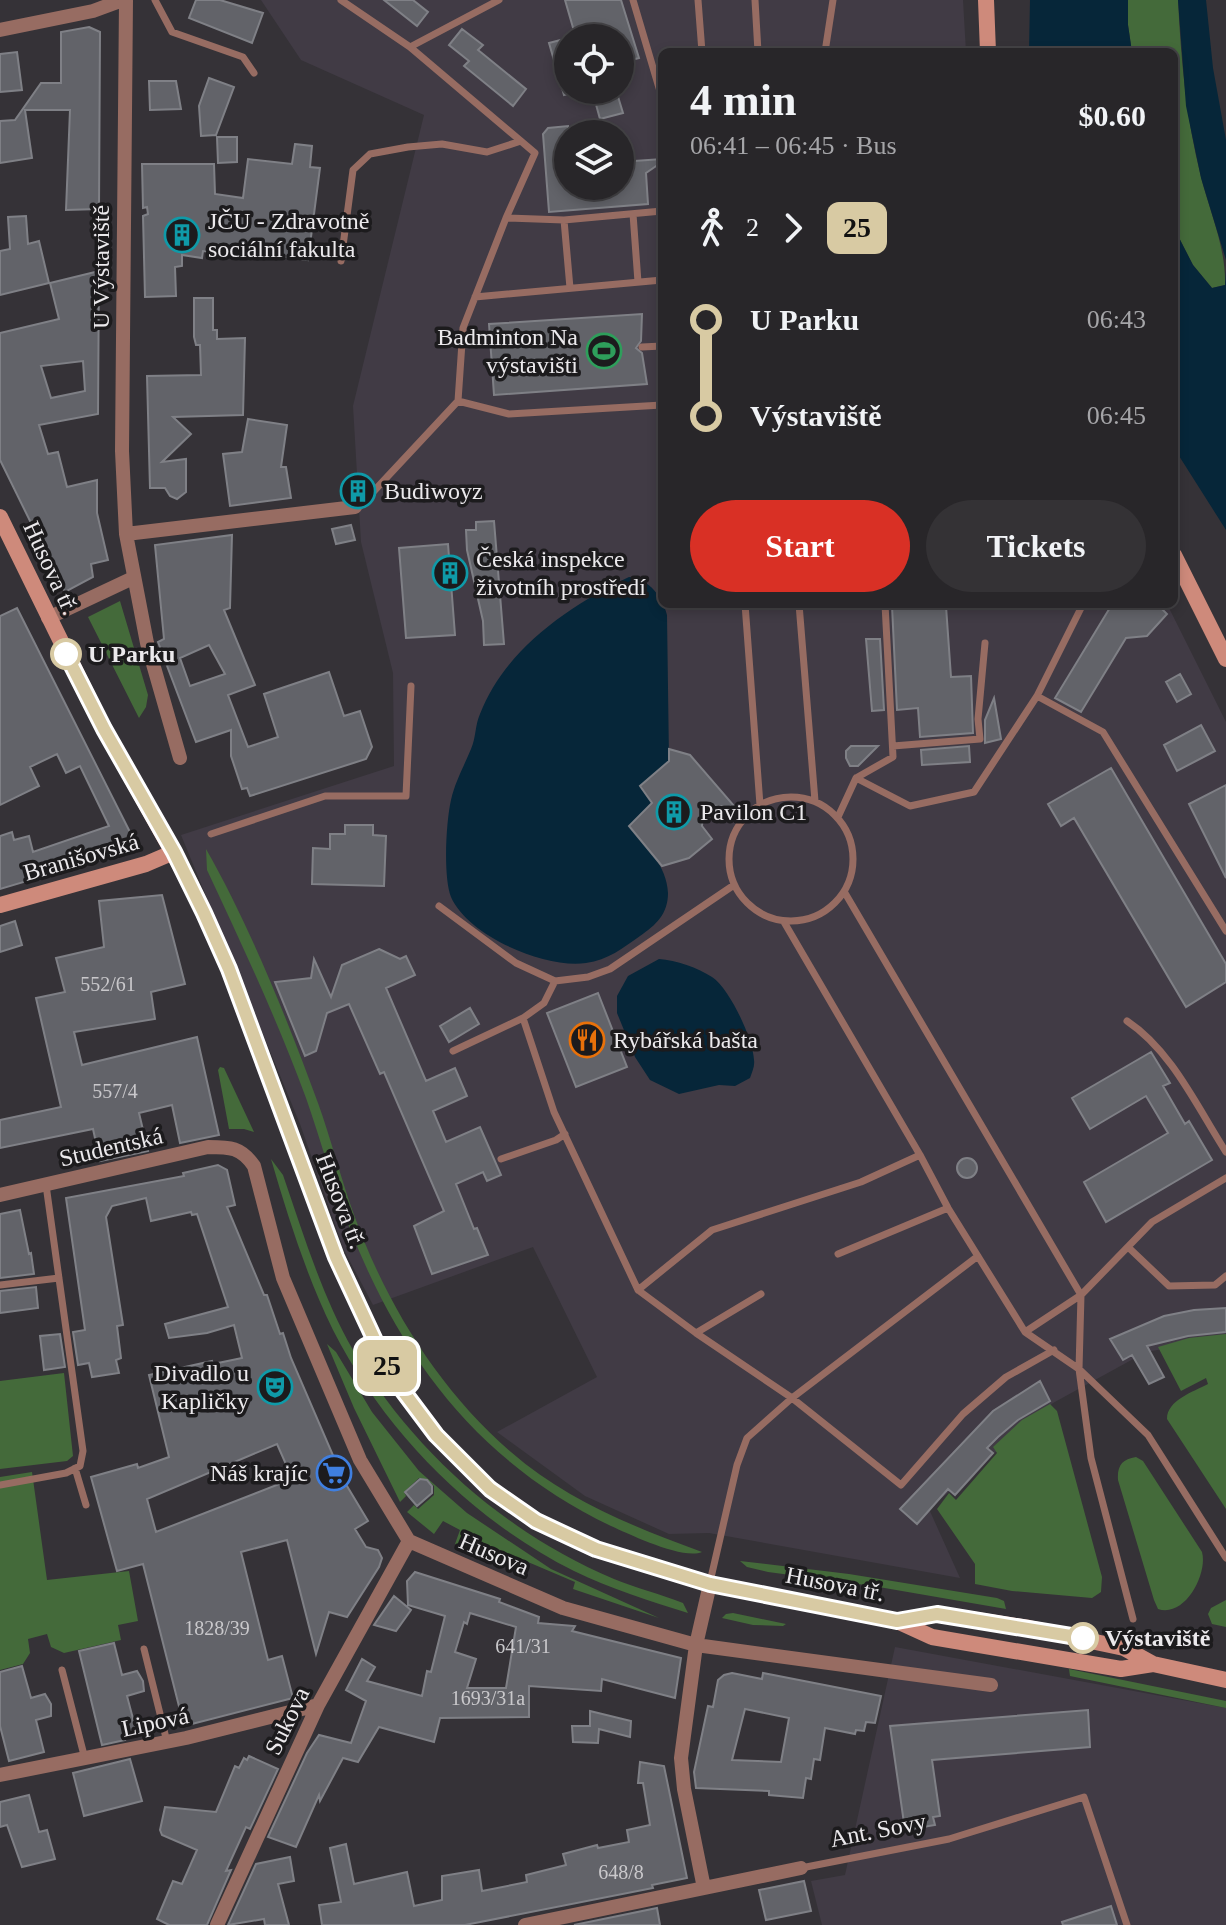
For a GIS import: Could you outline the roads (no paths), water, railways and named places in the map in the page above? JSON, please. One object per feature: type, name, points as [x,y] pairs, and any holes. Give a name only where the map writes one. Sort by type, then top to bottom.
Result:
[{"type":"street","points":[[0,30],[93,11],[124,0]]},
{"type":"street","name":"U Výstaviště","points":[[124,0],[122,435],[126,534],[147,643],[180,758]]},
{"type":"street","points":[[986,0],[988,48]]},
{"type":"street","points":[[126,534],[355,507]]},
{"type":"street","name":"Husova tř.","points":[[0,517],[104,729],[174,852],[229,969],[336,1257],[391,1375],[436,1435],[490,1489],[536,1521],[596,1549],[710,1584],[897,1621],[932,1637],[1121,1669],[1153,1664]]},
{"type":"street","points":[[1178,563],[1226,659]]},
{"type":"street","points":[[48,618],[133,578]]},
{"type":"street","name":"Branišovská","points":[[0,905],[146,864],[174,852]]},
{"type":"street","name":"Studentská","points":[[0,1195],[208,1147],[233,1147],[246,1154],[254,1166],[283,1278],[360,1460],[409,1541]]},
{"type":"street","name":"Husova","points":[[409,1541],[563,1608],[696,1645],[991,1685]]},
{"type":"street","name":"Sukova","points":[[217,1925],[318,1705],[409,1541]]},
{"type":"street","points":[[704,1888],[681,1774],[696,1645],[710,1584]]},
{"type":"street","name":"Husova tř.","points":[[897,1621],[937,1614],[1013,1625],[1124,1648],[1153,1664],[1226,1680]]},
{"type":"street","name":"Lipová","points":[[0,1775],[186,1738],[318,1705]]},
{"type":"street","name":"Ant. Sovy","points":[[525,1925],[801,1868]]},
{"type":"lane","points":[[155,0],[172,32],[243,57],[254,73]]},
{"type":"lane","points":[[341,0],[410,47],[535,153],[463,328],[458,401],[360,506],[355,507]]},
{"type":"lane","points":[[410,47],[499,0]]},
{"type":"lane","points":[[633,0],[658,84]]},
{"type":"lane","points":[[698,0],[702,48]]},
{"type":"lane","points":[[755,0],[758,48]]},
{"type":"lane","points":[[826,48],[833,0]]},
{"type":"lane","points":[[341,261],[353,170],[370,154],[442,144],[487,152],[521,141]]},
{"type":"lane","points":[[506,218],[564,220],[658,211]]},
{"type":"lane","points":[[633,214],[638,282]]},
{"type":"lane","points":[[564,220],[570,288]]},
{"type":"lane","points":[[475,297],[658,280]]},
{"type":"lane","points":[[642,347],[658,346]]},
{"type":"lane","points":[[458,401],[509,414],[658,405]]},
{"type":"lane","points":[[745,608],[760,805]]},
{"type":"lane","points":[[799,608],[815,801]]},
{"type":"lane","points":[[838,817],[856,778],[893,757],[885,608]]},
{"type":"lane","points":[[856,778],[910,806],[974,792],[1037,696],[1081,608]]},
{"type":"lane","points":[[893,746],[980,739],[978,719],[985,643]]},
{"type":"lane","points":[[211,834],[325,796],[406,796],[411,686]]},
{"type":"lane","points":[[1037,696],[1103,732],[1226,931]]},
{"type":"lane","points":[[797,797],[815,801],[838,817],[849,834],[854,854],[853,874],[845,893],[819,916],[802,921],[784,922],[763,915],[746,903],[734,885],[729,867],[732,840],[746,816],[760,805],[778,798],[797,797]]},
{"type":"lane","points":[[439,906],[516,963],[555,981],[588,977],[610,969],[734,885]]},
{"type":"lane","points":[[845,893],[1081,1295],[1079,1369],[1091,1458],[1133,1619]]},
{"type":"lane","points":[[784,922],[948,1208],[1025,1332],[1079,1369],[1148,1435],[1226,1558]]},
{"type":"lane","points":[[453,1051],[523,1018],[544,1003],[555,981]]},
{"type":"lane","points":[[523,1018],[554,1112],[638,1290],[792,1398],[901,1485],[963,1414],[1006,1377],[1054,1350]]},
{"type":"lane","points":[[1127,1021],[1161,1050],[1226,1152]]},
{"type":"lane","points":[[501,1159],[565,1134]]},
{"type":"lane","points":[[638,1290],[712,1230],[861,1182],[920,1155]]},
{"type":"lane","points":[[1025,1332],[1081,1295],[1152,1222],[1226,1178]]},
{"type":"lane","points":[[0,1485],[66,1473],[80,1466],[83,1451],[46,1185]]},
{"type":"lane","points":[[838,1254],[948,1208]]},
{"type":"lane","points":[[1128,1247],[1169,1286],[1215,1285],[1226,1276]]},
{"type":"lane","points":[[710,1584],[737,1465],[747,1438],[792,1398],[978,1256]]},
{"type":"lane","points":[[0,1285],[59,1278]]},
{"type":"lane","points":[[696,1333],[761,1294]]},
{"type":"lane","points":[[75,1468],[86,1505]]},
{"type":"lane","points":[[144,1649],[167,1742]]},
{"type":"lane","points":[[62,1670],[85,1759]]},
{"type":"lane","name":"Ant. Sovy","points":[[801,1868],[949,1839],[1084,1797],[1127,1925]]},
{"type":"water","points":[[1030,0],[1128,0],[1131,48],[1029,48]]},
{"type":"water","points":[[1178,0],[1206,0],[1213,68],[1226,140],[1226,260],[1201,178],[1186,106]]},
{"type":"water","points":[[1178,236],[1193,265],[1212,288],[1225,285],[1226,270],[1226,530],[1178,454]]},
{"type":"water","points":[[629,577],[643,581],[654,590],[658,596],[658,608],[664,608],[667,615],[669,761],[644,793],[655,804],[629,826],[664,874],[667,900],[656,923],[608,956],[586,963],[550,961],[490,937],[460,911],[451,897],[446,849],[451,800],[473,745],[480,714],[505,669],[541,632]]},
{"type":"water","points":[[659,959],[700,971],[712,977],[726,992],[750,1040],[754,1064],[750,1078],[735,1086],[719,1085],[679,1094],[650,1080],[635,1057],[617,1013],[617,996],[628,976]]},
{"type":"place","name":"JČU - Zdravotně sociální fakulta","points":[[182,235]]},
{"type":"place","name":"Badminton Na výstavišti","points":[[604,351]]},
{"type":"place","name":"Budiwoyz","points":[[358,491]]},
{"type":"place","name":"Česká inspekce životníh prostředí","points":[[450,573]]},
{"type":"place","name":"U Parku","points":[[66,654]]},
{"type":"place","name":"Pavilon C1","points":[[674,812]]},
{"type":"place","name":"Rybářská bašta","points":[[587,1040]]},
{"type":"place","name":"Divadlo u Kapličky","points":[[275,1387]]},
{"type":"place","name":"Náš krajíc","points":[[334,1473]]},
{"type":"place","name":"Výstaviště","points":[[1083,1638]]}]
